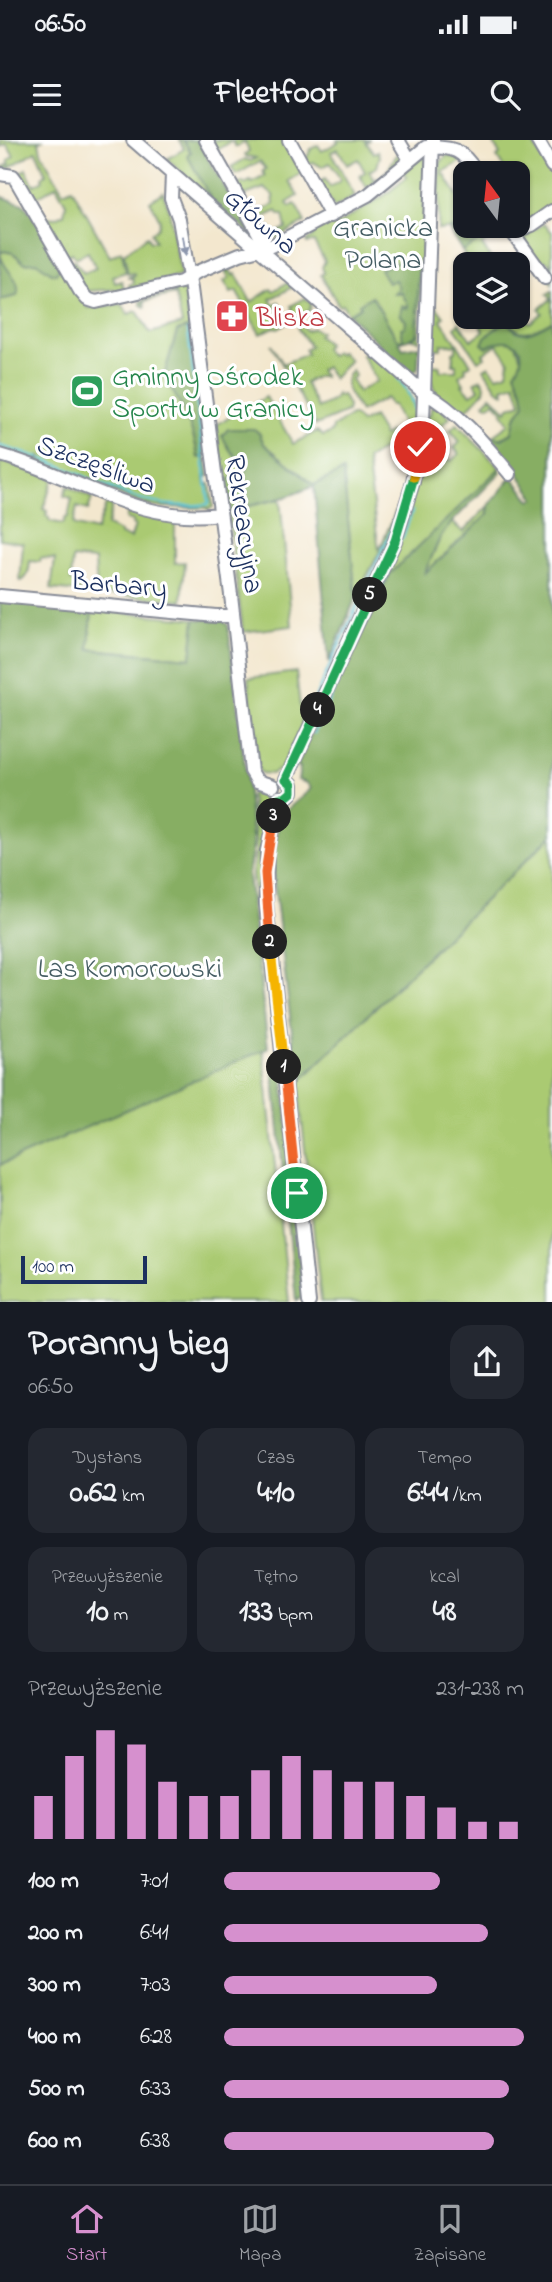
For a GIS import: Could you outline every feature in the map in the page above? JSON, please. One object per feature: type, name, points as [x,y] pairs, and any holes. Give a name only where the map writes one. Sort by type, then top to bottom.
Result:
[{"type":"street","name":"Główna","points":[[134,140],[423,392],[440,402],[484,442],[510,474]]},
{"type":"street","points":[[206,140],[262,249]]},
{"type":"street","points":[[289,140],[331,216]]},
{"type":"street","points":[[398,140],[410,160]]},
{"type":"street","points":[[537,140],[552,166]]},
{"type":"street","points":[[286,779],[375,585],[405,512],[419,453],[423,422],[433,143]]},
{"type":"street","points":[[0,174],[13,176],[16,180],[80,291],[85,298],[96,302],[181,282],[240,254],[262,249],[331,216],[375,190],[423,148],[433,143],[460,151],[468,161]]},
{"type":"street","name":"Rekreacyjna","points":[[172,174],[171,198],[179,219],[189,278],[251,773],[257,781],[273,786]]},
{"type":"street","points":[[530,225],[552,211]]},
{"type":"street","points":[[517,238],[545,278]]},
{"type":"street","name":"Szczęśliwa","points":[[0,455],[50,471],[96,494],[139,508],[174,514],[220,514]]},
{"type":"street","name":"Barbary","points":[[0,596],[233,616]]},
{"type":"street","points":[[279,779],[286,779],[291,783],[292,791],[288,797],[279,798],[274,793],[273,786],[279,779]]},
{"type":"street","points":[[279,798],[267,851],[266,904],[309,1302]]},
{"type":"green space","points":[[0,140],[42,140],[39,142],[41,152],[63,192],[72,188],[110,257],[121,251],[126,272],[113,276],[115,283],[122,281],[124,289],[86,291],[70,263],[74,261],[84,273],[96,268],[88,252],[76,258],[72,253],[66,256],[44,217],[56,218],[64,214],[66,204],[56,186],[34,199],[18,174],[26,169],[34,185],[43,180],[42,177],[46,174],[36,151],[7,169],[1,168],[10,164],[8,160],[14,156],[7,144],[0,147]]},
{"type":"green space","points":[[179,140],[183,140],[191,153],[188,154],[211,199],[167,159],[184,149]]},
{"type":"green space","points":[[183,140],[197,140],[245,222],[261,243],[211,199],[187,155],[191,152]]},
{"type":"green space","points":[[212,140],[284,140],[302,173],[289,181],[298,196],[287,203],[290,207],[295,204],[305,222],[269,242],[262,230],[269,226],[274,234],[286,228],[283,215],[279,215],[277,211],[257,220],[251,210],[256,207],[260,212],[274,204],[273,195],[264,188],[243,196],[237,185],[250,181],[252,183],[265,176],[263,171],[266,169],[260,161],[236,175],[231,167],[245,159],[251,161],[256,158],[246,156],[249,151],[245,142],[236,147],[232,141],[217,150]]},
{"type":"green space","points":[[337,140],[370,140],[366,142],[374,153],[378,151],[380,156],[377,167],[369,171],[374,180],[388,170],[399,153],[403,161],[367,188],[360,176],[365,172],[358,159],[347,165],[338,149],[331,152],[355,196],[334,208],[319,182],[325,179],[330,187],[341,180],[330,163],[322,167],[313,162],[309,164],[306,159],[311,149],[318,145],[322,151],[338,142]]},
{"type":"green space","points":[[492,140],[502,140],[504,143],[509,140],[531,140],[552,176],[552,207],[545,214],[530,220],[530,161],[500,161],[497,157],[500,155]]},
{"type":"green space","name":"Granicka Polana","points":[[426,152],[419,341],[409,338],[399,342],[372,296],[361,307],[348,314],[342,304],[339,306],[321,275],[324,273],[322,267],[325,261],[314,242],[306,241],[314,236],[311,231],[315,228],[318,230],[331,224],[333,227],[385,195],[407,177],[403,172]]},
{"type":"green space","points":[[447,155],[464,160],[453,161],[453,166],[443,172],[453,188],[453,228],[438,230],[440,163]]},
{"type":"green space","points":[[163,192],[169,209],[181,276],[130,288],[129,285],[134,283],[133,278],[127,278],[135,275],[128,274],[124,254],[147,236],[150,242],[155,242],[151,233],[158,227],[160,220],[150,201]]},
{"type":"green space","points":[[0,196],[23,204],[32,214],[61,264],[58,271],[53,274],[36,262],[25,263],[13,253],[3,251],[0,254]]},
{"type":"green space","points":[[544,224],[552,232],[552,284],[549,280],[550,263],[534,256],[524,238],[530,238],[530,232]]},
{"type":"green space","points":[[454,238],[484,238],[462,251]]},
{"type":"green space","points":[[484,238],[492,238],[482,244],[487,252],[462,251]]},
{"type":"green space","name":"Gminny Ośrodek Sportu w Granicy","points":[[3,251],[13,253],[22,261],[36,262],[56,274],[61,264],[88,308],[122,304],[128,314],[137,311],[150,333],[182,324],[175,294],[144,301],[145,307],[141,305],[141,301],[175,292],[174,287],[183,287],[190,327],[177,331],[164,376],[186,415],[198,457],[206,457],[209,476],[205,477],[206,484],[210,484],[213,507],[208,510],[155,507],[139,503],[40,462],[40,456],[38,461],[0,451],[0,300],[17,296],[15,279],[5,268],[0,254]]},
{"type":"green space","points":[[0,254],[15,279],[18,290],[17,296],[0,300]]},
{"type":"green space","points":[[406,260],[419,263],[416,336],[399,342],[403,349],[419,346],[418,368],[414,372],[398,362],[348,314],[361,307],[359,304],[372,296],[396,337],[403,339],[401,328],[405,327],[406,321],[400,314],[402,306],[408,306],[402,293],[394,293],[399,288],[395,280],[388,283],[380,269]]},
{"type":"green space","points":[[227,265],[227,271],[230,270],[233,276],[236,274],[251,302],[271,289],[273,291],[287,283],[293,287],[270,299],[273,305],[279,302],[280,305],[273,310],[276,319],[289,316],[288,313],[293,310],[291,306],[305,298],[311,303],[310,310],[278,328],[274,327],[260,334],[236,291],[231,293],[224,281],[229,278],[223,267]]},
{"type":"green space","points":[[552,291],[552,321],[527,332],[516,329],[530,329],[530,323],[542,313],[539,309],[551,299],[547,294]]},
{"type":"green space","points":[[433,302],[444,317],[441,320],[471,364],[459,376],[464,384],[462,385],[471,394],[479,389],[475,382],[481,379],[485,385],[484,391],[460,417],[438,395],[431,382],[429,365],[440,366],[440,371],[456,371],[453,352],[456,351],[456,345],[441,344],[441,349],[430,349]]},
{"type":"green space","name":"Las Komorowski","points":[[552,321],[552,835],[298,1083],[271,858],[281,815],[311,789],[307,783],[298,780],[300,767],[297,766],[390,574],[499,469],[501,472],[441,536],[424,574],[488,514],[489,505],[512,477],[531,500],[535,498],[518,473],[490,443],[495,437],[502,439],[512,433],[515,418],[525,404],[515,372],[520,364],[520,350],[517,345],[504,341],[487,347],[482,344],[485,337],[495,329],[514,329],[524,333],[534,331]]},
{"type":"green space","points":[[302,324],[306,331],[313,328],[320,332],[318,336],[328,344],[324,349],[331,356],[335,352],[339,355],[341,352],[350,360],[333,379],[326,367],[320,370],[324,377],[318,376],[305,383],[318,408],[334,400],[337,394],[339,397],[342,395],[348,406],[347,412],[316,425],[271,344],[283,364],[307,354],[305,350],[310,346],[298,329],[298,325]]},
{"type":"green space","points":[[190,327],[206,457],[198,458],[190,426],[164,376],[177,331]]},
{"type":"green space","points":[[456,329],[463,329],[471,340],[484,331],[483,329],[496,329],[493,331],[497,340],[508,340],[516,345],[522,362],[515,373],[525,404],[515,418],[512,433],[490,443],[470,420],[490,438],[509,424],[503,411],[494,402],[487,406],[484,403],[491,396],[507,411],[509,407],[521,403],[515,384],[503,388],[504,393],[497,389],[484,369],[489,366],[497,376],[507,373],[509,361],[497,344],[478,361]]},
{"type":"green space","points":[[370,351],[400,377],[419,415],[418,433],[413,433],[367,459],[379,551],[397,508],[401,512],[384,555],[379,553],[356,597],[343,472],[314,485],[264,444],[259,433],[230,450],[247,468],[243,473],[224,482],[216,425],[266,397],[293,444],[317,431],[323,436],[332,432],[333,427],[353,415],[361,423],[373,417],[384,436],[403,426],[393,405],[390,405],[386,398],[360,412],[346,386],[352,370],[355,376],[351,379],[358,392],[377,381],[362,355]]},
{"type":"green space","points":[[437,405],[450,418],[436,430],[443,440],[440,443],[442,445],[434,452],[440,461],[446,456],[451,461],[459,454],[454,448],[460,442],[450,430],[457,424],[500,468],[390,574],[360,636],[356,634],[393,554],[427,416],[430,415],[431,408]]},
{"type":"green space","points":[[228,429],[254,429],[264,444],[314,485],[343,471],[356,597],[329,662],[314,486],[286,497],[228,511],[224,482],[243,473],[247,468],[230,450],[222,436]]},
{"type":"green space","points":[[0,461],[53,479],[43,509],[47,511],[49,521],[63,524],[68,517],[72,498],[64,496],[67,486],[92,498],[88,510],[77,507],[73,525],[96,531],[106,505],[112,506],[107,526],[120,532],[120,535],[131,538],[135,525],[132,524],[133,521],[126,519],[128,511],[175,520],[175,563],[185,562],[182,601],[97,593],[95,560],[73,558],[71,581],[81,583],[80,592],[51,589],[55,559],[41,558],[40,562],[30,561],[27,576],[20,582],[23,543],[0,539]]},
{"type":"green space","points":[[280,499],[292,626],[243,632],[228,511]]},
{"type":"green space","points":[[489,505],[488,514],[423,576],[441,536],[452,522],[463,532]]},
{"type":"green space","name":"Las Komorowski","points":[[0,601],[92,610],[89,649],[191,658],[195,619],[223,621],[228,625],[248,792],[253,847],[248,874],[268,1048],[0,1165]]},
{"type":"green space","points":[[92,610],[195,619],[191,658],[88,649]]},
{"type":"green space","points":[[296,672],[302,725],[281,769],[271,774],[261,773],[258,768],[248,678]]},
{"type":"green space","points":[[259,788],[268,792],[271,804],[261,861],[262,914],[270,983],[264,984],[252,874],[256,851],[251,794]]},
{"type":"green space","points":[[552,835],[552,1302],[321,1302],[298,1083]]},
{"type":"green space","points":[[263,1049],[289,1302],[0,1302],[0,1165]]},
{"type":"green space","points":[[276,1057],[282,1067],[304,1296],[296,1301],[273,1071]]},
{"type":"waterway","points":[[42,459],[142,499],[185,506],[209,504],[188,330]]},
{"type":"waterway","points":[[398,379],[412,402],[416,429]]},
{"type":"waterway","points":[[0,446],[39,458]]},
{"type":"waterway","points":[[404,492],[409,468]]},
{"type":"waterway","points":[[402,539],[412,511]]},
{"type":"waterway","points":[[307,716],[394,525]]},
{"type":"waterway","points":[[314,733],[391,564]]},
{"type":"place","name":"Bliska","points":[[232,316]]},
{"type":"place","name":"Gminny Ośrodek Sportu w Granicy","points":[[87,391]]},
{"type":"route","points":[[297,1193],[266,904],[268,842],[279,798],[288,797],[292,791],[291,783],[286,779],[395,541],[413,482],[420,447]]}]
